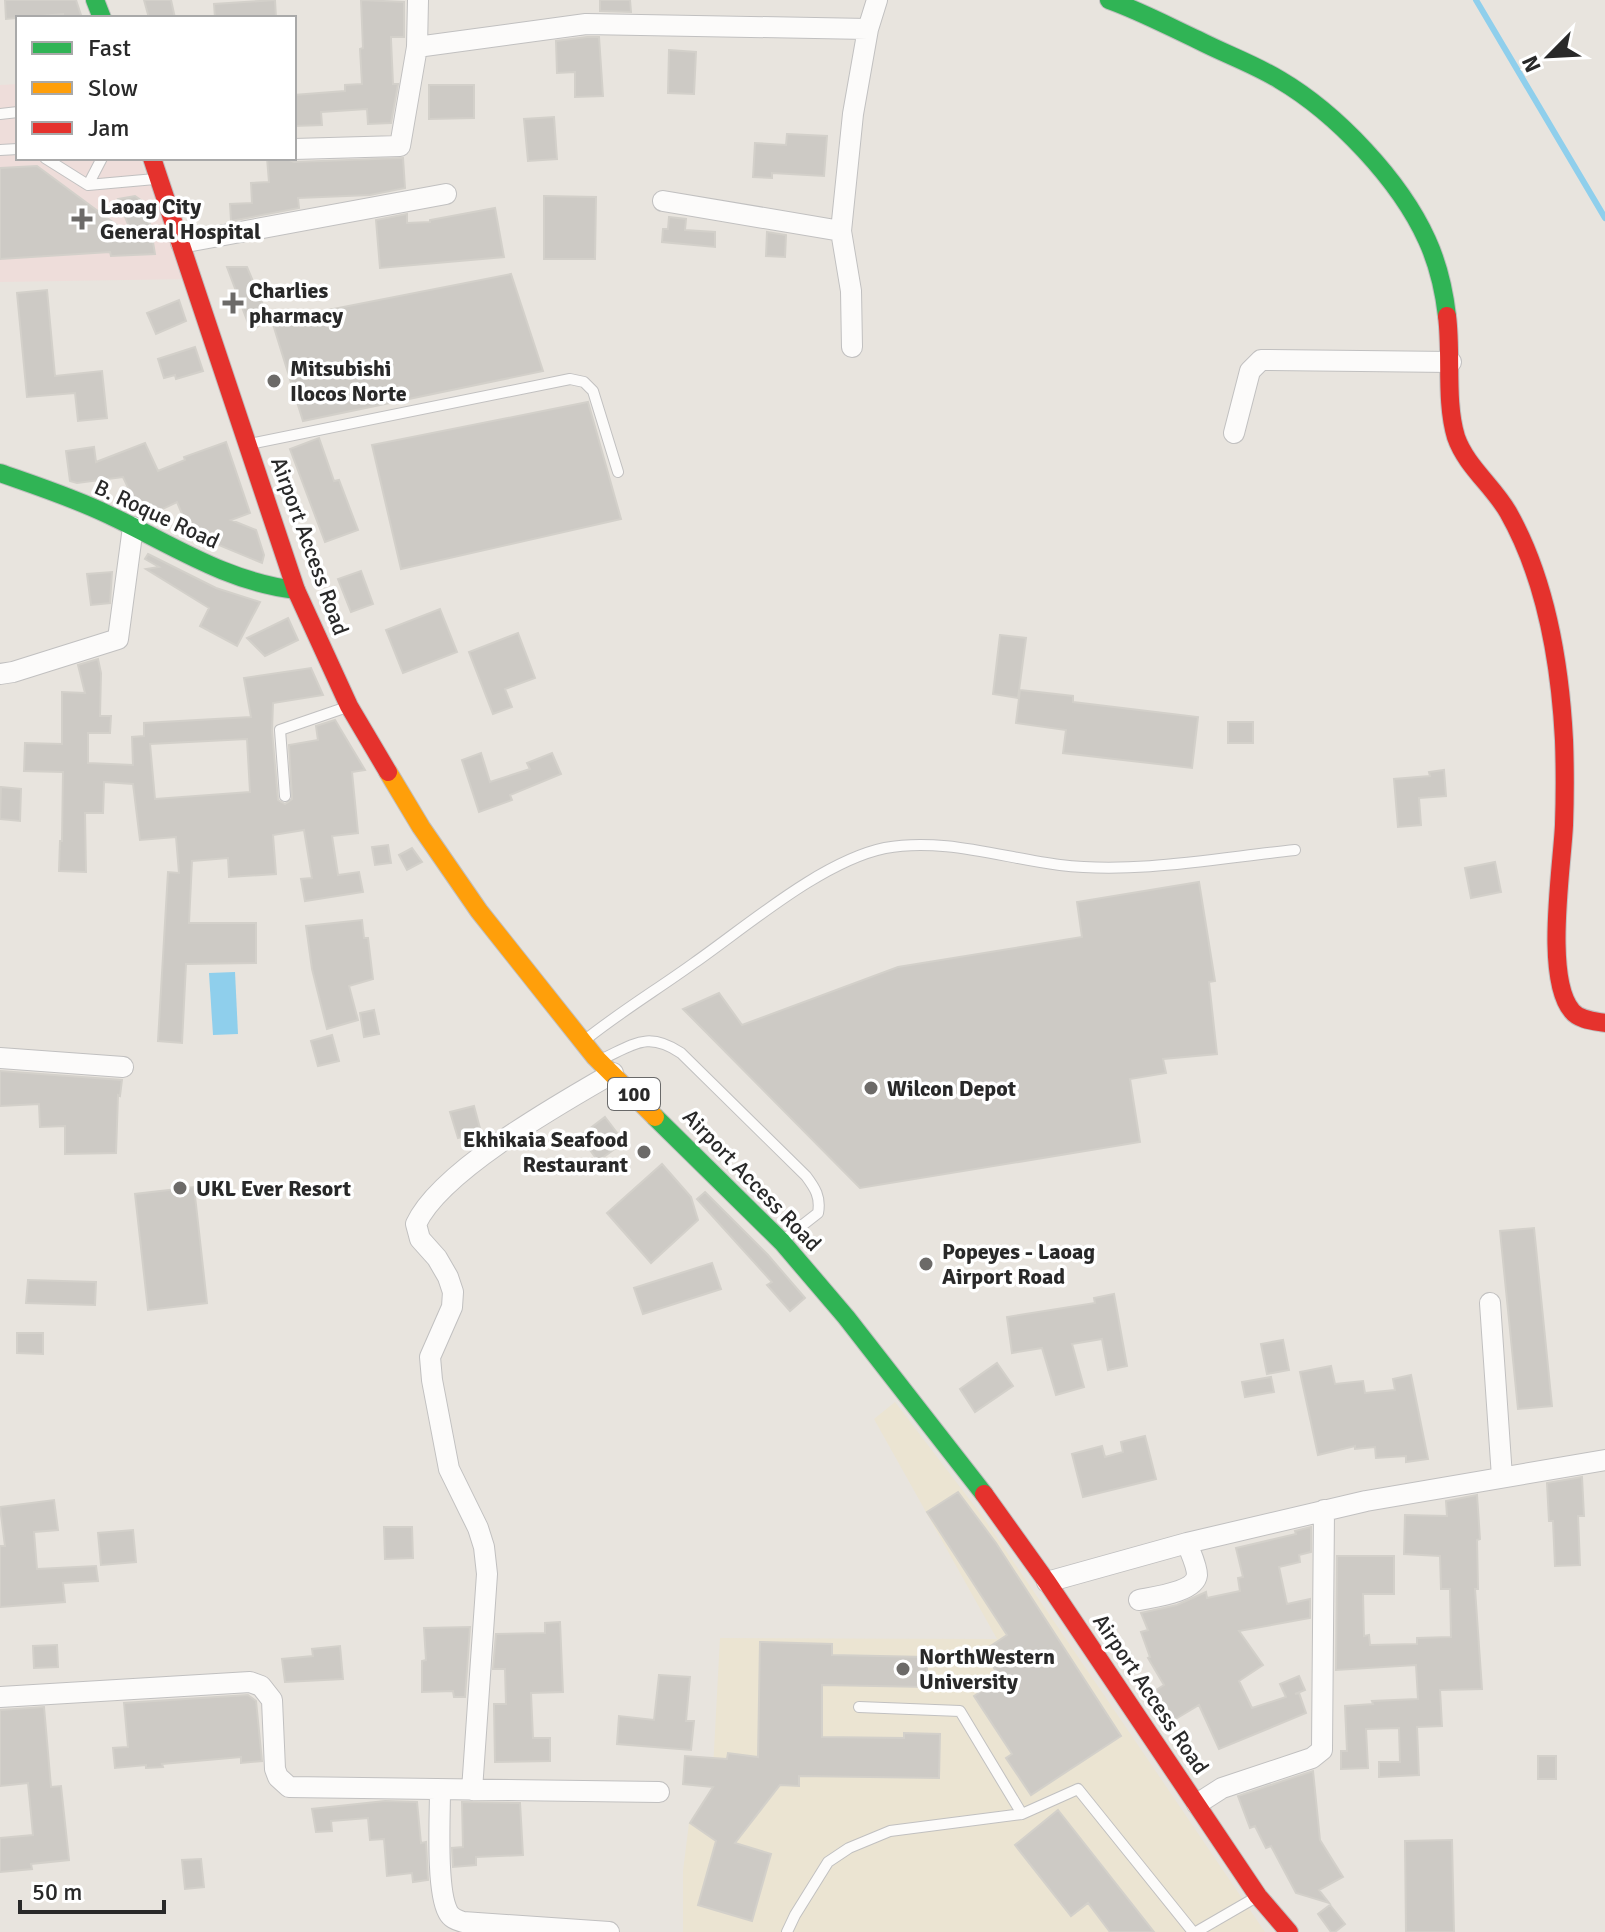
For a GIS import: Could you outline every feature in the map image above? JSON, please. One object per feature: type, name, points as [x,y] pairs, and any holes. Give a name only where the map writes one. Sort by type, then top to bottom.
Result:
[{"type":"main road","points":[[1109,0],[1287,84],[1331,118],[1376,164],[1412,212],[1436,260],[1449,315],[1451,412],[1456,438],[1470,463],[1504,505],[1522,541],[1543,598],[1557,670],[1565,771],[1557,922],[1560,983],[1572,1012],[1583,1019],[1605,1023]]},
{"type":"main road","name":"Airport Access Road","points":[[153,160],[296,590],[349,706],[421,827],[479,911],[583,1042],[782,1242],[846,1317],[944,1442],[1047,1582],[1258,1896],[1289,1932]]},
{"type":"main road","name":"B. Roque Road","points":[[0,473],[107,514],[232,575],[278,589],[296,590]]},
{"type":"street","points":[[296,149],[400,146],[417,47],[418,0]]},
{"type":"street","points":[[852,347],[851,291],[841,231],[853,114],[868,29],[877,0]]},
{"type":"street","points":[[417,47],[586,24],[868,29]]},
{"type":"street","points":[[181,243],[446,194]]},
{"type":"street","points":[[663,201],[841,231]]},
{"type":"street","points":[[1234,433],[1250,371],[1261,360],[1451,362]]},
{"type":"street","points":[[0,674],[118,639],[133,527]]},
{"type":"street","points":[[0,1058],[123,1067]]},
{"type":"street","points":[[472,1790],[487,1574],[478,1528],[449,1469],[432,1380],[430,1357],[452,1307],[453,1292],[437,1258],[420,1239],[416,1224],[450,1182],[606,1067]]},
{"type":"street","points":[[1490,1303],[1502,1477]]},
{"type":"street","points":[[1047,1582],[1187,1543],[1324,1510],[1605,1460]]},
{"type":"street","points":[[1197,1804],[1222,1788],[1312,1758],[1322,1750],[1324,1510]]},
{"type":"street","points":[[1139,1600],[1181,1590],[1194,1583],[1197,1576],[1187,1543]]},
{"type":"street","points":[[0,1697],[250,1682],[261,1686],[272,1700],[275,1769],[278,1777],[289,1787],[659,1792]]},
{"type":"street","points":[[440,1790],[442,1891],[448,1913],[453,1919],[609,1932]]},
{"type":"lane","points":[[48,160],[88,185],[159,179]]},
{"type":"lane","points":[[88,185],[101,160]]},
{"type":"lane","points":[[248,444],[570,379],[584,382],[593,391],[618,472]]},
{"type":"lane","points":[[285,796],[280,730],[349,706]]},
{"type":"lane","points":[[583,1042],[794,892],[842,864],[885,848],[930,846],[1060,865],[1118,868],[1295,850]]},
{"type":"lane","points":[[606,1067],[649,1040],[665,1042],[681,1053],[806,1176],[816,1190],[820,1203],[818,1213],[782,1242]]},
{"type":"lane","points":[[859,1707],[960,1711],[1022,1814]]},
{"type":"lane","points":[[787,1932],[828,1862],[849,1848],[890,1831],[1022,1814],[1078,1789],[1195,1932],[1258,1896]]},
{"type":"shaded area","name":"Laoag City General Hospital","points":[[16,84],[16,160],[140,160],[188,279],[0,282],[0,85]]},
{"type":"shaded area","name":"NorthWestern University","points":[[895,1402],[983,1517],[1265,1932],[683,1932],[683,1871],[689,1823],[712,1788],[720,1638],[997,1639],[874,1419]]},
{"type":"water","points":[[235,972],[238,1034],[213,1035],[209,973]]},
{"type":"building","points":[[5,0],[76,0],[81,16],[63,14],[6,19]]},
{"type":"building","points":[[144,0],[171,0],[175,16],[148,16]]},
{"type":"building","points":[[275,0],[276,16],[215,16],[214,4]]},
{"type":"building","points":[[361,0],[404,2],[404,37],[391,37],[393,84],[398,84],[391,123],[368,124],[367,109],[321,112],[322,125],[296,126],[296,95],[345,91],[345,85],[362,84],[360,49],[363,48]]},
{"type":"building","points":[[600,0],[630,0],[631,12],[600,11]]},
{"type":"building","points":[[599,37],[603,96],[575,97],[575,72],[557,73],[556,41]]},
{"type":"building","points":[[669,50],[696,52],[694,94],[668,93]]},
{"type":"building","points":[[429,85],[474,85],[474,118],[429,119]]},
{"type":"building","points":[[554,117],[557,159],[528,161],[524,119]]},
{"type":"building","points":[[787,134],[827,136],[824,176],[772,173],[772,178],[753,177],[755,143],[786,145]]},
{"type":"building","points":[[403,158],[405,188],[370,195],[298,198],[299,208],[231,221],[230,204],[252,203],[251,183],[269,182],[267,160]]},
{"type":"building","points":[[37,166],[133,237],[118,199],[135,196],[142,201],[155,254],[111,256],[110,252],[0,259],[0,168]]},
{"type":"building","points":[[544,196],[596,197],[595,259],[544,259]]},
{"type":"building","points":[[495,208],[504,257],[380,268],[376,220],[407,214],[407,223],[430,222]]},
{"type":"building","points":[[669,217],[686,219],[685,230],[715,232],[715,247],[662,242],[663,229],[668,229]]},
{"type":"building","points":[[767,232],[786,235],[785,257],[766,256]]},
{"type":"building","points":[[227,267],[247,267],[269,319],[251,331]]},
{"type":"building","points":[[511,274],[543,371],[303,421],[272,321]]},
{"type":"building","points":[[47,290],[55,376],[102,371],[107,418],[78,421],[75,393],[27,397],[17,293]]},
{"type":"building","points":[[179,300],[186,321],[156,334],[147,313]]},
{"type":"building","points":[[195,347],[203,371],[176,379],[175,375],[164,378],[158,359]]},
{"type":"building","points":[[588,402],[621,519],[401,569],[372,445]]},
{"type":"building","points":[[319,438],[334,481],[339,480],[358,530],[325,542],[290,449]]},
{"type":"building","points":[[226,442],[250,513],[231,520],[256,530],[264,555],[262,563],[190,533],[177,502],[148,516],[139,511],[123,477],[77,483],[70,481],[66,451],[94,447],[96,462],[145,443],[158,471],[185,460],[184,457]]},
{"type":"building","points":[[148,554],[216,588],[260,602],[237,646],[200,626],[209,608],[146,569],[159,567],[145,559]]},
{"type":"building","points":[[361,571],[373,604],[351,612],[338,579]]},
{"type":"building","points":[[112,572],[110,603],[91,605],[87,574]]},
{"type":"building","points":[[440,609],[457,652],[403,673],[386,630]]},
{"type":"building","points":[[288,618],[298,640],[265,656],[247,638]]},
{"type":"building","points":[[518,633],[535,678],[505,689],[512,707],[493,714],[469,652]]},
{"type":"building","points":[[1000,635],[1026,638],[1018,698],[993,694]]},
{"type":"building","points":[[98,659],[101,673],[100,716],[111,716],[110,733],[88,733],[88,763],[133,765],[132,737],[144,736],[144,723],[251,717],[244,678],[311,668],[323,695],[273,703],[272,731],[278,800],[285,804],[292,799],[289,745],[318,740],[316,726],[335,720],[365,770],[352,772],[358,833],[332,836],[338,875],[359,872],[363,892],[305,901],[301,879],[312,878],[304,830],[273,835],[276,874],[229,877],[228,858],[192,861],[189,923],[256,923],[256,963],[186,964],[182,1043],[158,1041],[168,872],[179,873],[176,837],[140,840],[133,784],[104,782],[103,813],[85,813],[86,872],[59,871],[63,772],[24,771],[25,743],[62,744],[62,692],[85,693],[78,665]],"holes":[[[247,739],[250,792],[155,799],[150,744]]]},
{"type":"building","points":[[1020,690],[1073,696],[1073,702],[1198,717],[1192,768],[1063,753],[1066,730],[1016,723]]},
{"type":"building","points":[[1228,722],[1253,722],[1253,743],[1228,743]]},
{"type":"building","points":[[481,753],[490,782],[530,769],[527,763],[552,753],[561,774],[510,795],[512,800],[479,812],[462,760]]},
{"type":"building","points":[[1444,770],[1446,796],[1419,798],[1421,825],[1398,827],[1394,779],[1430,776],[1429,772]]},
{"type":"building","points":[[1,787],[21,789],[20,821],[0,819]]},
{"type":"building","points":[[388,845],[391,863],[375,865],[372,847]]},
{"type":"building","points":[[412,848],[422,862],[407,870],[399,855]]},
{"type":"building","points":[[1495,862],[1501,892],[1471,898],[1465,868]]},
{"type":"building","points":[[1199,882],[1215,981],[1209,982],[1217,1054],[1163,1059],[1166,1073],[1130,1079],[1140,1142],[860,1188],[683,1009],[719,993],[742,1025],[898,967],[1082,937],[1077,902]]},
{"type":"building","points":[[362,920],[364,938],[368,938],[373,979],[349,986],[358,1020],[327,1029],[312,969],[306,926]]},
{"type":"building","points":[[374,1010],[379,1034],[364,1037],[360,1013]]},
{"type":"building","points":[[332,1035],[339,1061],[318,1066],[311,1041]]},
{"type":"building","points":[[0,1071],[122,1080],[118,1095],[116,1153],[65,1154],[65,1126],[40,1127],[39,1104],[0,1106]]},
{"type":"building","points":[[474,1106],[481,1132],[458,1138],[450,1112]]},
{"type":"building","points":[[605,1117],[624,1142],[598,1161],[580,1136]]},
{"type":"building","points":[[662,1164],[691,1197],[698,1220],[651,1263],[607,1213]]},
{"type":"building","points":[[194,1187],[207,1303],[148,1310],[135,1194]]},
{"type":"building","points":[[705,1192],[768,1255],[805,1298],[790,1311],[767,1285],[772,1282],[697,1199]]},
{"type":"building","points":[[1534,1228],[1552,1406],[1518,1409],[1500,1231]]},
{"type":"building","points":[[712,1263],[721,1289],[643,1314],[634,1288]]},
{"type":"building","points":[[28,1280],[96,1282],[95,1305],[26,1303]]},
{"type":"building","points":[[1114,1294],[1127,1366],[1108,1370],[1102,1339],[1072,1344],[1084,1387],[1056,1395],[1042,1348],[1012,1353],[1007,1317],[1095,1303],[1094,1298]]},
{"type":"building","points":[[17,1333],[43,1333],[43,1354],[17,1353]]},
{"type":"building","points":[[1283,1340],[1289,1370],[1267,1374],[1261,1344]]},
{"type":"building","points":[[997,1363],[1013,1386],[975,1412],[960,1389]]},
{"type":"building","points":[[1331,1366],[1335,1384],[1363,1381],[1365,1393],[1395,1390],[1393,1379],[1411,1375],[1428,1459],[1406,1462],[1406,1456],[1376,1458],[1375,1447],[1355,1449],[1355,1446],[1318,1455],[1300,1372]]},
{"type":"building","points":[[1271,1377],[1274,1392],[1245,1397],[1242,1382]]},
{"type":"building","points":[[1145,1436],[1156,1479],[1083,1497],[1072,1454],[1102,1446],[1105,1457],[1123,1452],[1121,1442]]},
{"type":"building","points":[[1582,1477],[1584,1516],[1578,1516],[1580,1565],[1555,1566],[1547,1483]]},
{"type":"building","points":[[958,1492],[996,1543],[1121,1736],[1031,1795],[1006,1758],[1012,1754],[974,1696],[1001,1679],[983,1651],[1007,1635],[927,1512]]},
{"type":"building","points":[[1477,1495],[1480,1539],[1477,1540],[1478,1589],[1475,1589],[1482,1689],[1440,1690],[1442,1726],[1417,1727],[1419,1775],[1379,1777],[1379,1762],[1400,1762],[1399,1728],[1366,1729],[1368,1768],[1341,1769],[1341,1751],[1347,1751],[1345,1706],[1418,1699],[1416,1665],[1336,1670],[1337,1556],[1394,1556],[1394,1594],[1363,1594],[1364,1636],[1369,1635],[1370,1645],[1417,1644],[1417,1638],[1451,1637],[1450,1589],[1441,1589],[1440,1556],[1404,1554],[1405,1515],[1447,1516],[1446,1501]]},
{"type":"building","points":[[54,1500],[58,1530],[34,1532],[37,1569],[96,1566],[98,1581],[63,1583],[65,1602],[0,1607],[0,1546],[5,1546],[0,1507]]},
{"type":"building","points":[[384,1527],[412,1527],[413,1558],[385,1559]]},
{"type":"building","points":[[1311,1527],[1311,1552],[1299,1555],[1300,1562],[1279,1567],[1287,1604],[1310,1599],[1310,1618],[1239,1631],[1263,1665],[1239,1681],[1252,1708],[1286,1697],[1280,1684],[1299,1676],[1305,1690],[1295,1694],[1299,1693],[1306,1713],[1219,1749],[1199,1705],[1174,1720],[1156,1690],[1164,1685],[1148,1658],[1141,1632],[1148,1630],[1141,1613],[1177,1605],[1206,1592],[1207,1598],[1240,1591],[1238,1578],[1243,1577],[1236,1548],[1296,1534],[1295,1531]]},
{"type":"building","points":[[133,1530],[136,1562],[101,1565],[98,1533]]},
{"type":"building","points":[[560,1622],[563,1692],[531,1693],[533,1738],[550,1738],[550,1761],[495,1762],[494,1704],[506,1704],[505,1669],[493,1669],[496,1634],[545,1633],[545,1623]]},
{"type":"building","points":[[470,1627],[465,1697],[454,1697],[453,1691],[422,1692],[422,1661],[426,1660],[424,1628]]},
{"type":"building","points":[[760,1642],[832,1644],[832,1655],[927,1657],[927,1687],[822,1685],[822,1737],[904,1738],[904,1733],[940,1734],[939,1778],[799,1776],[799,1786],[780,1785],[735,1843],[771,1854],[752,1921],[698,1905],[716,1841],[690,1823],[713,1787],[683,1784],[685,1756],[727,1759],[728,1753],[758,1757]]},
{"type":"building","points":[[57,1645],[58,1667],[34,1668],[33,1646]]},
{"type":"building","points":[[340,1646],[343,1679],[285,1682],[282,1659],[313,1656],[312,1649]]},
{"type":"building","points":[[659,1675],[690,1677],[686,1721],[694,1721],[691,1750],[617,1744],[619,1716],[654,1720]]},
{"type":"building","points":[[248,1695],[256,1701],[262,1761],[241,1763],[241,1757],[162,1764],[163,1767],[115,1768],[113,1748],[128,1747],[124,1703]]},
{"type":"building","points":[[44,1707],[51,1787],[61,1786],[69,1860],[31,1864],[32,1869],[0,1872],[0,1838],[33,1835],[28,1783],[0,1786],[0,1710]]},
{"type":"building","points":[[1538,1756],[1556,1756],[1556,1779],[1538,1779]]},
{"type":"building","points":[[1313,1771],[1320,1840],[1343,1877],[1319,1890],[1329,1903],[1296,1893],[1271,1846],[1266,1848],[1255,1826],[1250,1828],[1238,1796]]},
{"type":"building","points":[[385,1801],[417,1802],[421,1843],[426,1842],[428,1880],[413,1882],[412,1873],[387,1876],[384,1839],[370,1840],[368,1818],[331,1821],[332,1831],[316,1832],[312,1809]]},
{"type":"building","points":[[462,1802],[520,1803],[523,1855],[476,1857],[476,1865],[453,1867],[452,1848],[463,1847]]},
{"type":"building","points":[[1058,1810],[1154,1932],[1110,1932],[1088,1903],[1071,1916],[1015,1845]]},
{"type":"building","points":[[1452,1840],[1454,1932],[1406,1932],[1405,1841]]},
{"type":"building","points":[[201,1859],[204,1887],[185,1889],[182,1860]]},
{"type":"building","points":[[1330,1905],[1345,1924],[1335,1932],[1331,1932],[1318,1914]]},
{"type":"waterway","points":[[1476,0],[1605,218]]},
{"type":"traffic: fast","points":[[95,0],[101,16]]},
{"type":"traffic: fast","points":[[1109,0],[1270,74],[1323,110],[1344,129],[1401,194],[1415,217],[1437,268],[1447,316]]},
{"type":"traffic: fast","points":[[0,473],[96,509],[222,570],[270,586],[296,590]]},
{"type":"traffic: fast","points":[[655,1117],[782,1242],[846,1317],[984,1494]]},
{"type":"traffic: slow","points":[[388,772],[421,827],[479,911],[595,1057],[655,1117]]},
{"type":"traffic: jam","points":[[153,160],[296,590],[349,706],[388,772]]},
{"type":"traffic: jam","points":[[1447,316],[1451,408],[1456,437],[1466,457],[1508,512],[1521,538],[1541,593],[1555,652],[1565,772],[1557,922],[1559,974],[1572,1011],[1583,1018],[1605,1023]]},
{"type":"traffic: jam","points":[[984,1494],[1047,1582],[1258,1896],[1289,1932]]},
{"type":"place","name":"Laoag City General Hospital","points":[[82,219]]},
{"type":"place","name":"Charlies pharmacy","points":[[233,303]]},
{"type":"place","name":"Mitsubishi Ilocos Norte","points":[[274,381]]},
{"type":"place","name":"Wilcon Depot","points":[[871,1088]]},
{"type":"place","name":"Ekhikaia Seafood Restaurant","points":[[644,1152]]},
{"type":"place","name":"UKL Ever Resort","points":[[180,1188]]},
{"type":"place","name":"Popeyes - Laoag Airport Road","points":[[926,1264]]},
{"type":"place","name":"NorthWestern University","points":[[903,1669]]}]
